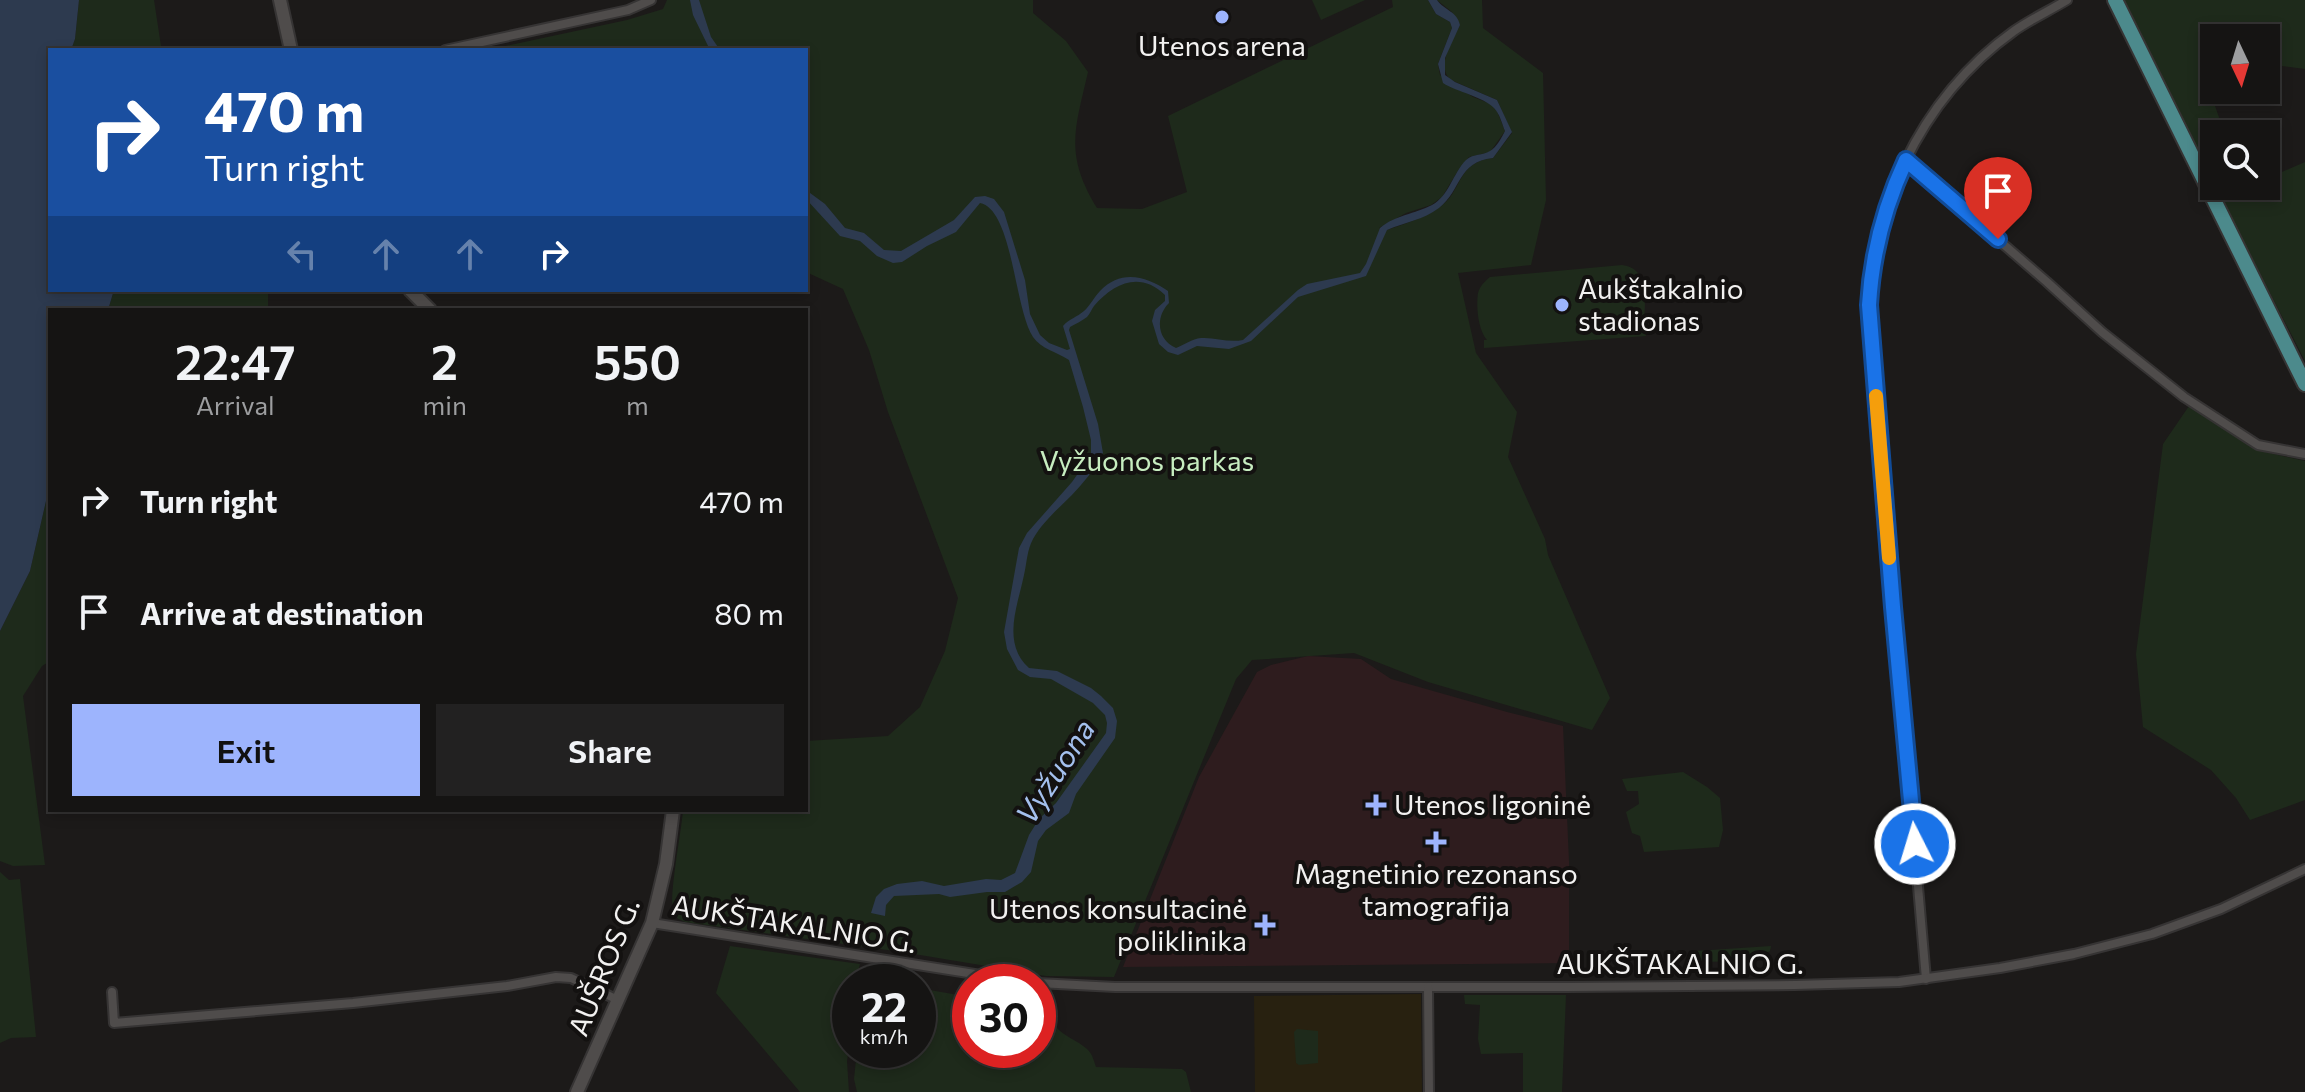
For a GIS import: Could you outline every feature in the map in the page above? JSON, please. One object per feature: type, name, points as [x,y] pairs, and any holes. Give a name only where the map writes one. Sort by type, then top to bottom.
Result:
[{"type":"main road","points":[[2115,0],[2305,384]]},
{"type":"street","points":[[280,0],[291,48]]},
{"type":"street","points":[[454,48],[628,10],[651,0]]},
{"type":"street","points":[[1926,979],[1869,305],[1872,265],[1890,192],[1923,131],[1956,83],[2012,33],[2067,0]]},
{"type":"street","points":[[1906,160],[2102,332],[2184,397],[2258,445],[2305,454]]},
{"type":"street","points":[[412,292],[428,308]]},
{"type":"street","name":"AUŠROS G.","points":[[577,1092],[652,923],[666,864],[673,812]]},
{"type":"street","name":"AUKŠTAKALNIO G.","points":[[1056,984],[1115,987],[1795,985],[1926,979],[2059,957],[2152,934],[2221,909],[2305,869]]},
{"type":"street","name":"AUKŠTAKALNIO G.","points":[[652,923],[952,970]]},
{"type":"street","points":[[112,992],[114,1023],[353,1003],[507,986],[556,977],[571,978],[618,1000]]},
{"type":"street","points":[[1428,987],[1429,1092]]},
{"type":"shaded area","name":"Utenos ligoninė","points":[[1308,656],[1361,659],[1391,679],[1563,726],[1569,861],[1569,963],[1123,967],[1199,777],[1257,672],[1271,665]]},
{"type":"shaded area","points":[[1421,994],[1422,1092],[1255,1092],[1254,996]]},
{"type":"green space","points":[[79,0],[154,0],[164,48],[72,48]]},
{"type":"green space","name":"Vyžuonos parkas","points":[[667,0],[1033,0],[1033,13],[1066,41],[1088,72],[1075,141],[1080,172],[1087,189],[1097,208],[1142,209],[1187,192],[1168,116],[1393,7],[1392,0],[1428,0],[1436,14],[1450,22],[1452,28],[1438,64],[1440,75],[1473,97],[1491,104],[1505,131],[1490,152],[1469,157],[1442,197],[1379,228],[1387,230],[1421,218],[1440,207],[1466,171],[1472,165],[1493,158],[1512,133],[1497,100],[1451,80],[1445,68],[1447,53],[1460,25],[1452,12],[1437,0],[1482,0],[1483,28],[1543,73],[1546,200],[1531,265],[1458,273],[1476,353],[1517,412],[1508,457],[1610,698],[1592,730],[1428,682],[1354,653],[1252,660],[1236,679],[1114,977],[1056,976],[1056,964],[974,964],[685,922],[676,917],[672,896],[683,812],[808,812],[808,741],[888,736],[920,707],[945,651],[958,598],[888,412],[869,350],[843,289],[808,273],[808,48],[496,48],[627,20],[663,9]]},
{"type":"green space","points":[[1312,0],[1365,0],[1321,20]]},
{"type":"green space","points":[[2123,0],[2305,0],[2305,69],[2280,66],[2280,24],[2200,24],[2200,104],[2215,104],[2220,120],[2200,120],[2200,156]]},
{"type":"green space","points":[[2305,162],[2305,361],[2222,200],[2280,200],[2280,173]]},
{"type":"green space","name":"Aukštakalnio stadionas","points":[[1622,265],[1633,269],[1641,279],[1645,308],[1641,327],[1645,327],[1646,336],[1484,348],[1484,340],[1487,340],[1480,324],[1477,299],[1480,288],[1490,277]]},
{"type":"green space","points":[[113,292],[268,292],[268,308],[109,308]]},
{"type":"green space","points":[[2189,406],[2256,450],[2305,461],[2305,800],[2250,820],[2236,798],[2211,770],[2143,727],[2136,654],[2163,444]]},
{"type":"green space","points":[[48,470],[48,662],[42,666],[23,696],[45,865],[13,866],[0,861],[0,631],[30,571],[46,501]]},
{"type":"green space","points":[[1683,772],[1720,798],[1723,830],[1719,847],[1644,852],[1640,836],[1632,833],[1626,812],[1639,804],[1638,791],[1627,791],[1622,779]]},
{"type":"green space","points":[[0,872],[9,880],[20,879],[36,1037],[11,1038],[0,1043]]},
{"type":"green space","points":[[730,946],[860,964],[832,964],[832,1068],[847,1068],[849,1092],[800,1092],[716,993]]},
{"type":"green space","points":[[1771,946],[1770,951],[1752,961],[1697,962],[1695,951]]},
{"type":"green space","points":[[936,991],[952,994],[952,1068],[1056,1068],[1056,1027],[1089,1051],[1096,1067],[1182,1069],[1186,1072],[1191,1092],[857,1092],[855,1068],[936,1068]]},
{"type":"green space","points":[[1464,995],[1566,995],[1562,1092],[1523,1092],[1523,1053],[1481,1054],[1478,1039],[1480,1005],[1465,1004]]},
{"type":"green space","points":[[1297,1029],[1318,1031],[1318,1063],[1296,1063],[1294,1032]]},
{"type":"water","points":[[0,0],[79,0],[72,48],[48,48],[48,292],[113,292],[109,308],[48,308],[46,501],[30,571],[0,631]]},
{"type":"water","points":[[690,0],[699,0],[711,37],[719,48],[709,48],[693,15]]},
{"type":"water","points":[[1428,0],[1437,0],[1456,17],[1460,25],[1445,58],[1445,75],[1497,100],[1512,132],[1493,158],[1481,161],[1466,171],[1439,208],[1387,230],[1366,276],[1298,297],[1251,341],[1229,349],[1197,346],[1178,355],[1168,352],[1159,344],[1152,321],[1155,310],[1165,301],[1165,295],[1146,283],[1128,283],[1110,291],[1087,317],[1070,327],[1098,424],[1103,453],[1088,476],[1033,539],[1016,611],[1014,635],[1020,658],[1029,668],[1057,671],[1091,688],[1113,708],[1117,721],[1115,738],[1076,794],[1069,813],[1046,830],[1038,841],[1031,872],[1022,882],[1005,892],[950,897],[939,894],[894,896],[886,905],[885,916],[871,913],[876,897],[884,889],[897,884],[922,881],[944,886],[986,879],[1001,880],[1015,873],[1029,835],[1039,819],[1056,803],[1106,733],[1105,715],[1093,703],[1051,679],[1030,677],[1018,670],[1007,649],[1004,632],[1019,548],[1027,533],[1072,482],[1091,455],[1091,440],[1069,360],[1033,337],[1021,305],[1006,241],[1000,223],[991,210],[980,203],[956,232],[902,262],[893,263],[877,256],[860,241],[840,236],[808,201],[808,191],[825,204],[845,228],[864,233],[884,250],[901,251],[954,220],[975,197],[994,199],[1004,212],[1025,280],[1030,314],[1040,335],[1049,343],[1067,350],[1070,349],[1063,326],[1084,311],[1108,284],[1125,277],[1142,279],[1168,291],[1169,303],[1162,315],[1160,328],[1165,340],[1176,348],[1201,338],[1243,340],[1307,284],[1360,273],[1380,228],[1438,201],[1466,160],[1484,154],[1497,145],[1505,131],[1494,108],[1443,83],[1438,64],[1452,28],[1450,22],[1436,14]]},
{"type":"slow traffic","points":[[1876,396],[1889,558]]},
{"type":"place","name":"Utenos arena","points":[[1222,17]]},
{"type":"place","name":"Aukštakalnio stadionas","points":[[1562,305]]},
{"type":"place","name":"Utenos ligoninė","points":[[1376,805]]},
{"type":"place","name":"Magnetinio rezonanso tamografija","points":[[1436,842]]},
{"type":"place","name":"Utenos konsultacinė poliklinika","points":[[1265,925]]},
{"type":"route","points":[[1915,844],[1869,305],[1872,265],[1890,192],[1906,160],[1998,239]]},
{"type":"water label","name":"Vyžuona","points":[[1056,772]]}]
